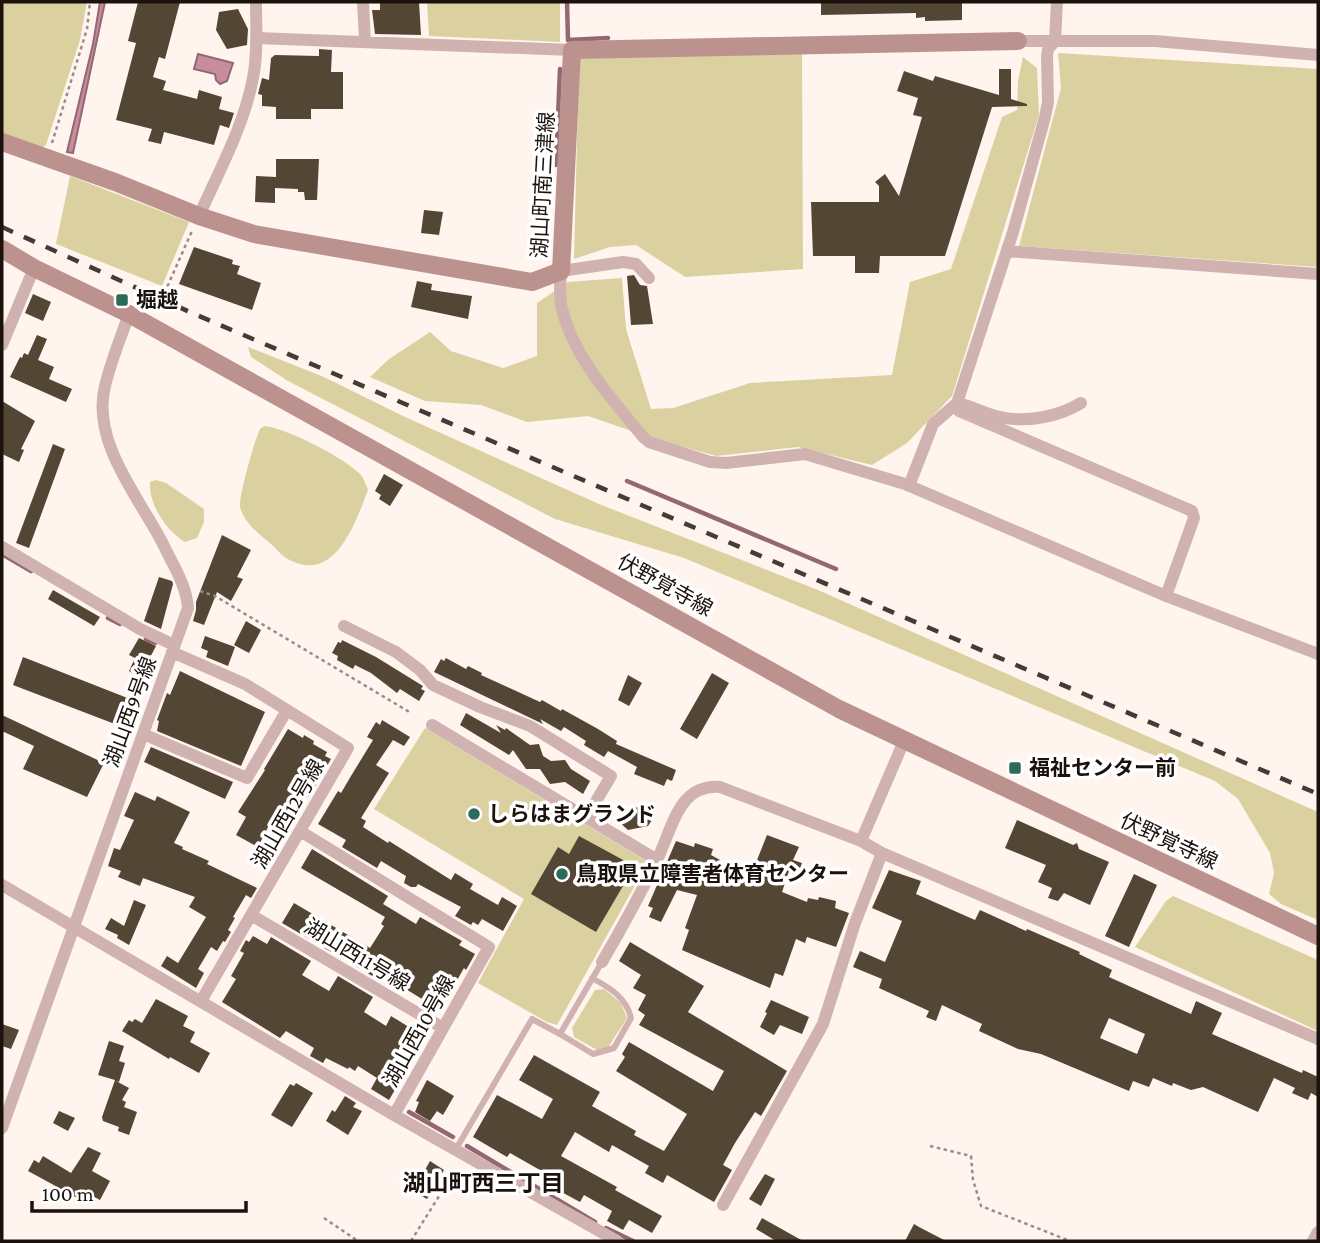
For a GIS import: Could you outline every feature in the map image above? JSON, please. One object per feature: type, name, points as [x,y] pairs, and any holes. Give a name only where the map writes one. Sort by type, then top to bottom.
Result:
[{"type":"main road","points":[[572,50],[1018,41]]},
{"type":"main road","name":"湖山町南三津線","points":[[2,142],[254,234],[532,282],[561,271],[572,50]]},
{"type":"main road","name":"伏野覚寺線","points":[[2,249],[34,268],[130,314],[839,709],[1318,936]]},
{"type":"street","points":[[199,216],[237,130],[253,78],[257,38],[256,2]]},
{"type":"street","points":[[363,2],[365,41]]},
{"type":"street","points":[[909,486],[933,424],[957,403],[1007,251],[1045,117],[1048,102],[1047,56],[1048,49],[1055,41],[1057,2]]},
{"type":"street","points":[[257,38],[572,50]]},
{"type":"street","points":[[1018,41],[1155,41],[1318,55]]},
{"type":"street","points":[[1007,251],[1318,274]]},
{"type":"street","points":[[649,278],[636,264],[622,262],[561,271],[559,293],[562,310],[576,344],[608,394],[649,442],[710,462],[726,463],[805,454],[909,486],[1166,596],[1318,654]]},
{"type":"street","points":[[2,345],[34,268]]},
{"type":"street","points":[[130,314],[104,387],[102,416],[118,468],[186,589]]},
{"type":"street","points":[[957,403],[1000,417],[1025,419],[1047,417],[1081,403]]},
{"type":"street","points":[[957,403],[960,411],[1192,511],[1194,518],[1166,596]]},
{"type":"street","name":"湖山西12号線","points":[[2,548],[173,648],[245,684],[348,748],[201,1001]]},
{"type":"street","name":"湖山西9号線","points":[[2,1128],[188,608],[186,589]]},
{"type":"street","points":[[344,626],[396,652],[420,670],[433,685],[530,726],[611,776],[586,818]]},
{"type":"street","points":[[143,734],[247,778],[288,710]]},
{"type":"street","points":[[432,725],[657,860]]},
{"type":"street","points":[[861,841],[904,741]]},
{"type":"street","points":[[601,962],[657,860],[680,809],[687,798],[708,786],[732,790],[861,841],[882,853],[1318,1040]]},
{"type":"street","name":"湖山西10号線","points":[[2,885],[394,1115],[489,947],[300,831]]},
{"type":"street","points":[[723,1205],[823,1024],[855,923],[882,853]]},
{"type":"street","name":"湖山西11号線","points":[[251,915],[443,1028]]},
{"type":"street","points":[[394,1115],[612,1240]]},
{"type":"street","points":[[1313,1241],[1318,1232]]},
{"type":"lane","points":[[560,1034],[601,962]]},
{"type":"lane","points":[[456,1149],[532,1019],[593,1054],[614,1048],[631,1018],[628,1008],[622,999],[592,978]]},
{"type":"path","points":[[47,159],[87,29],[90,2]]},
{"type":"path","points":[[150,325],[199,216]]},
{"type":"path","points":[[186,589],[215,596],[411,713]]},
{"type":"path","points":[[930,1146],[971,1156],[973,1180],[981,1206],[1070,1241]]},
{"type":"path","points":[[411,1241],[441,1193],[473,1158]]},
{"type":"path","points":[[324,1218],[358,1241]]},
{"type":"shaded area","points":[[2,2],[87,2],[80,40],[46,145],[42,148],[2,133]]},
{"type":"shaded area","points":[[100,2],[105,2],[73,153],[67,152],[93,44]]},
{"type":"shaded area","points":[[427,2],[560,2],[560,42],[429,36]]},
{"type":"shaded area","points":[[1058,53],[1318,69],[1318,267],[1019,246],[1061,88]]},
{"type":"shaded area","points":[[198,54],[233,63],[227,81],[220,84],[215,74],[194,69]]},
{"type":"shaded area","points":[[802,54],[803,269],[685,277],[636,245],[610,247],[574,259],[579,57]]},
{"type":"shaded area","points":[[1023,57],[1037,68],[1039,115],[952,396],[907,443],[872,465],[798,447],[716,456],[588,416],[527,422],[481,405],[425,401],[370,377],[389,359],[430,332],[451,351],[503,368],[537,356],[537,303],[568,282],[622,278],[626,329],[651,409],[673,408],[750,383],[892,375],[910,282],[951,269],[1002,117],[1017,110],[1018,81]]},
{"type":"shaded area","points":[[70,176],[189,222],[162,286],[56,244]]},
{"type":"shaded area","points":[[248,347],[324,377],[405,417],[599,504],[818,590],[1318,812],[1318,920],[1281,904],[1269,894],[1274,873],[1270,853],[1238,799],[1215,781],[684,558],[555,519],[288,381],[251,357]]},
{"type":"shaded area","points":[[265,426],[301,438],[330,453],[353,468],[366,484],[368,490],[350,532],[332,556],[321,563],[307,565],[286,558],[252,528],[242,513],[240,502],[253,448],[259,431]]},
{"type":"shaded area","points":[[156,480],[166,483],[204,509],[204,522],[197,538],[185,542],[165,524],[155,507],[150,490],[150,482]]},
{"type":"shaded area","name":"鳥取県立障害者体育センター","points":[[425,728],[648,862],[557,1025],[478,983],[524,899],[374,809]]},
{"type":"shaded area","points":[[1173,896],[1318,960],[1318,1031],[1135,947],[1166,901]]},
{"type":"shaded area","points":[[604,989],[621,1003],[627,1018],[609,1046],[597,1050],[574,1037],[572,1028],[595,990]]},
{"type":"building","points":[[138,2],[180,2],[165,59],[159,57],[153,77],[166,81],[163,90],[197,99],[199,90],[222,97],[219,109],[234,113],[229,128],[220,125],[214,145],[164,132],[161,144],[148,141],[152,129],[116,120],[136,43],[128,41]]},
{"type":"building","points":[[380,2],[419,2],[421,35],[375,34],[372,10],[380,10]]},
{"type":"building","points":[[821,2],[962,2],[962,20],[925,21],[925,17],[916,18],[916,13],[821,15]]},
{"type":"building","points":[[238,9],[248,29],[247,45],[227,49],[216,30],[219,12]]},
{"type":"building","points":[[319,49],[332,50],[331,72],[343,72],[343,109],[311,109],[311,119],[276,119],[276,107],[262,106],[262,95],[258,94],[262,78],[269,80],[271,58],[275,55],[319,56]]},
{"type":"building","points":[[999,69],[1011,69],[1011,99],[1027,106],[992,107],[945,256],[880,256],[879,273],[855,273],[855,256],[813,256],[811,202],[879,202],[879,186],[875,182],[885,174],[899,196],[922,117],[913,115],[918,98],[897,91],[904,71],[933,81],[935,76],[999,95]]},
{"type":"building","points":[[276,159],[319,159],[317,200],[305,200],[304,192],[298,192],[298,189],[275,188],[275,203],[255,202],[256,176],[276,177]]},
{"type":"building","points":[[424,210],[443,212],[439,235],[421,233]]},
{"type":"building","points":[[194,247],[233,260],[232,264],[240,266],[237,274],[261,283],[252,310],[179,284]]},
{"type":"building","points":[[634,275],[640,285],[647,286],[653,324],[631,325],[627,276]]},
{"type":"building","points":[[417,281],[432,284],[431,290],[472,296],[468,319],[411,307]]},
{"type":"building","points":[[33,294],[51,302],[43,321],[25,313]]},
{"type":"building","points":[[37,335],[47,339],[38,360],[54,367],[49,379],[72,389],[66,402],[10,377],[20,357],[22,358],[24,353],[28,355]]},
{"type":"building","points":[[2,401],[35,421],[21,449],[24,450],[19,462],[2,454]]},
{"type":"building","points":[[53,444],[65,449],[29,548],[16,543]]},
{"type":"building","points":[[384,474],[403,485],[390,506],[379,499],[381,495],[375,491]]},
{"type":"building","points":[[222,535],[251,550],[237,577],[243,579],[231,601],[217,592],[204,625],[193,621],[196,602]]},
{"type":"building","points":[[159,577],[172,581],[173,584],[161,629],[144,621]]},
{"type":"building","points":[[53,590],[100,617],[94,626],[48,599]]},
{"type":"building","points":[[246,621],[261,630],[249,653],[234,645]]},
{"type":"building","points":[[205,636],[235,647],[228,666],[206,657],[208,651],[201,648]]},
{"type":"building","points":[[139,638],[156,646],[140,677],[129,671],[135,658],[129,655]]},
{"type":"building","points":[[342,640],[423,686],[421,689],[425,691],[419,701],[400,689],[397,693],[371,673],[355,665],[353,669],[337,660],[338,656],[332,653]]},
{"type":"building","points":[[23,657],[130,699],[120,726],[13,685]]},
{"type":"building","points":[[446,658],[540,702],[542,700],[561,711],[562,709],[617,741],[616,744],[676,770],[672,781],[667,779],[664,786],[634,774],[637,767],[608,751],[604,757],[584,745],[586,741],[564,727],[561,731],[540,719],[543,724],[434,672],[441,659],[444,661]]},
{"type":"building","points":[[180,671],[265,712],[241,766],[157,731],[157,720],[167,693],[170,695]]},
{"type":"building","points":[[712,673],[729,683],[697,739],[680,729]]},
{"type":"building","points":[[628,675],[642,683],[629,706],[618,700]]},
{"type":"building","points":[[466,713],[501,733],[496,725],[505,730],[506,728],[530,745],[539,744],[543,756],[551,761],[565,760],[571,769],[590,781],[583,794],[565,782],[550,784],[540,769],[526,769],[513,750],[509,755],[460,725]]},
{"type":"building","points":[[2,715],[104,763],[87,797],[23,769],[34,746],[2,731]]},
{"type":"building","points":[[382,720],[410,737],[404,746],[393,740],[376,765],[389,773],[361,818],[366,821],[363,827],[451,880],[455,873],[473,884],[470,889],[498,905],[502,897],[517,906],[503,931],[482,919],[478,925],[473,922],[471,925],[455,916],[461,907],[418,884],[411,887],[404,883],[406,876],[381,861],[377,868],[342,847],[346,840],[318,824],[338,791],[341,793],[373,740],[367,737],[376,722],[380,725]]},
{"type":"building","points":[[288,729],[314,741],[313,744],[327,752],[325,756],[331,759],[309,797],[306,796],[285,835],[269,825],[258,847],[236,835],[246,817],[238,812]]},
{"type":"building","points":[[151,747],[233,782],[225,799],[144,762]]},
{"type":"building","points":[[135,792],[155,801],[157,796],[190,812],[174,843],[209,861],[207,864],[257,888],[251,898],[246,895],[233,917],[235,918],[228,930],[231,932],[225,942],[223,941],[217,951],[211,947],[198,969],[204,973],[196,988],[161,966],[167,956],[178,963],[206,917],[189,907],[195,897],[143,878],[140,886],[118,877],[121,871],[108,866],[114,848],[120,850],[134,820],[124,816]]},
{"type":"building","points":[[640,807],[654,817],[648,826],[628,830],[618,821],[626,809]]},
{"type":"building","points":[[1017,820],[1073,845],[1077,843],[1079,849],[1109,862],[1090,905],[1064,893],[1058,901],[1048,898],[1052,888],[1038,882],[1046,865],[1005,848]]},
{"type":"building","points":[[767,835],[799,847],[793,860],[802,863],[798,874],[789,871],[782,892],[807,902],[808,898],[818,900],[819,897],[836,901],[835,908],[849,913],[836,947],[807,937],[805,943],[796,939],[783,976],[775,973],[770,988],[682,950],[689,930],[685,928],[697,895],[677,890],[661,922],[649,917],[653,908],[648,906],[676,841],[713,849],[711,855],[720,860],[718,866],[742,876],[745,868],[753,870]]},
{"type":"building","points":[[579,836],[625,861],[614,880],[623,886],[596,932],[531,894],[558,847],[569,854]]},
{"type":"building","points":[[312,849],[388,896],[383,904],[416,924],[420,917],[462,941],[459,945],[475,954],[439,1012],[434,1009],[432,1012],[419,1004],[422,999],[396,983],[377,973],[374,977],[282,923],[294,903],[370,948],[384,926],[381,924],[385,917],[301,868]]},
{"type":"building","points":[[889,870],[921,881],[916,894],[975,920],[980,910],[1080,952],[1079,954],[1112,970],[1109,977],[1191,1014],[1196,1001],[1222,1013],[1212,1034],[1302,1073],[1303,1070],[1318,1077],[1318,1097],[1311,1093],[1308,1100],[1292,1093],[1295,1088],[1274,1078],[1258,1112],[1203,1087],[1191,1090],[1153,1078],[1149,1087],[1133,1081],[1129,1091],[1041,1054],[1018,1049],[979,1031],[982,1024],[942,1005],[936,1021],[926,1017],[929,1011],[879,988],[882,979],[853,967],[860,951],[885,962],[902,921],[872,908]],"holes":[[[1109,1018],[1145,1034],[1137,1054],[1100,1038]]]},
{"type":"building","points":[[1134,874],[1157,885],[1129,947],[1105,936]]},
{"type":"building","points":[[134,900],[146,905],[129,945],[117,938],[118,935],[105,929],[111,918],[124,926]]},
{"type":"building","points":[[253,936],[267,944],[271,937],[311,961],[302,975],[329,991],[338,976],[373,997],[364,1012],[386,1026],[391,1016],[422,1035],[416,1045],[420,1047],[389,1100],[371,1089],[377,1078],[358,1066],[355,1071],[326,1058],[323,1063],[310,1056],[314,1048],[286,1031],[280,1038],[222,1002],[236,979],[231,976],[244,953],[240,951],[246,940],[249,942]]},
{"type":"building","points":[[630,942],[704,986],[688,1012],[787,1071],[761,1116],[755,1112],[735,1143],[723,1165],[732,1170],[714,1202],[667,1175],[663,1183],[645,1173],[649,1166],[612,1145],[609,1152],[575,1132],[561,1156],[662,1216],[652,1233],[629,1220],[623,1230],[607,1221],[612,1211],[584,1195],[580,1202],[554,1188],[557,1182],[547,1174],[510,1153],[507,1157],[473,1137],[497,1095],[542,1119],[553,1099],[519,1080],[534,1055],[600,1092],[592,1106],[636,1131],[634,1135],[664,1151],[687,1114],[616,1071],[625,1057],[622,1054],[629,1042],[713,1091],[724,1071],[639,1025],[645,1015],[638,1010],[646,995],[633,988],[641,975],[619,961]]},
{"type":"building","points":[[156,999],[188,1016],[183,1026],[195,1032],[190,1042],[210,1053],[199,1073],[122,1031],[129,1020],[132,1022],[135,1019],[142,1023]]},
{"type":"building","points":[[771,1000],[809,1017],[802,1034],[780,1025],[774,1035],[760,1027]]},
{"type":"building","points":[[2,1024],[19,1030],[11,1049],[2,1046]]},
{"type":"building","points":[[109,1041],[124,1046],[119,1061],[125,1063],[119,1082],[116,1081],[129,1088],[122,1100],[126,1102],[124,1107],[137,1112],[129,1135],[118,1131],[119,1127],[103,1121],[102,1117],[115,1080],[98,1075]]},
{"type":"building","points":[[427,1080],[454,1096],[443,1115],[437,1111],[430,1121],[415,1112],[419,1102],[416,1101]]},
{"type":"building","points":[[296,1083],[313,1093],[292,1127],[271,1115],[290,1084],[294,1086]]},
{"type":"building","points":[[345,1096],[356,1103],[353,1107],[362,1111],[348,1135],[326,1121]]},
{"type":"building","points":[[59,1111],[75,1118],[68,1131],[53,1123]]},
{"type":"building","points":[[88,1147],[101,1153],[92,1171],[110,1181],[100,1200],[89,1194],[85,1202],[28,1171],[34,1160],[39,1163],[43,1156],[71,1173]]},
{"type":"building","points":[[430,1161],[444,1170],[427,1199],[413,1191]]},
{"type":"building","points":[[765,1174],[775,1179],[761,1206],[749,1199]]},
{"type":"building","points":[[762,1218],[803,1241],[776,1241],[756,1229]]},
{"type":"building","points":[[914,1224],[919,1227],[946,1241],[905,1241]]},
{"type":"waterway","points":[[567,2],[568,40],[608,38]]},
{"type":"waterway","points":[[556,165],[560,69]]},
{"type":"waterway","points":[[627,481],[836,569]]},
{"type":"waterway","points":[[2,554],[31,571]]},
{"type":"waterway","points":[[108,618],[120,624]]},
{"type":"waterway","points":[[146,639],[155,643]]},
{"type":"waterway","points":[[409,1112],[453,1137]]},
{"type":"waterway","points":[[467,1146],[595,1222]]},
{"type":"waterway","points":[[606,1228],[633,1241]]},
{"type":"railway","points":[[2,227],[192,313],[1318,794]]},
{"type":"place","name":"堀越","points":[[122,300]]},
{"type":"place","name":"福祉センター前","points":[[1015,768]]},
{"type":"place","name":"しらはまグランド","points":[[474,814]]},
{"type":"place","name":"鳥取県立障害者体育センター","points":[[562,874]]},
{"type":"district","name":"湖山町西三丁目","points":[[483,1183]]}]
